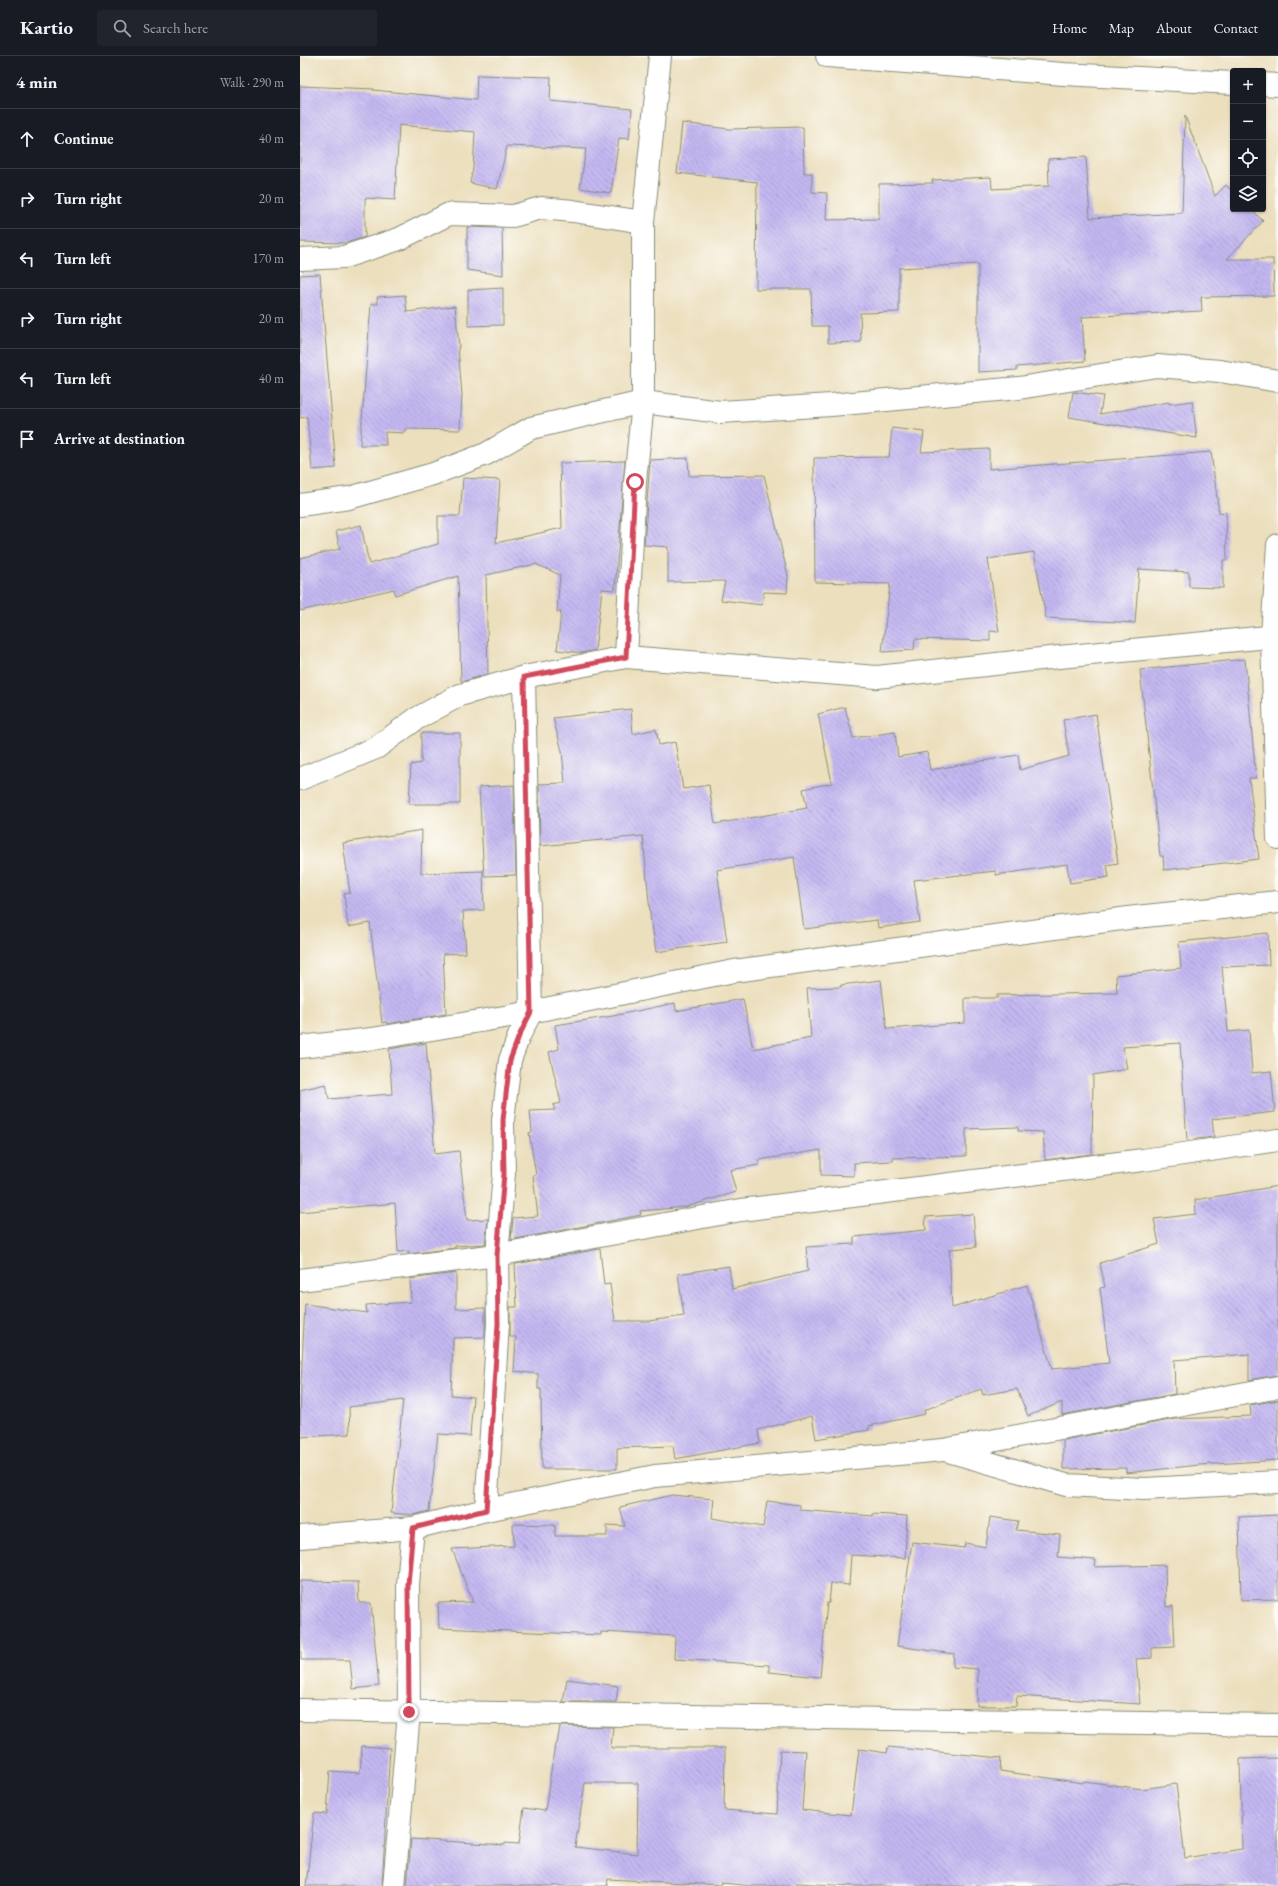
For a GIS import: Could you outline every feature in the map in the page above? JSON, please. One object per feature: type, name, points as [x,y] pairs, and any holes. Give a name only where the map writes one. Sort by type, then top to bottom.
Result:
[{"type":"street","points":[[626,657],[635,482],[643,402],[643,222],[660,56]]},
{"type":"street","points":[[827,56],[1064,74],[1230,83]]},
{"type":"street","points":[[1266,84],[1278,85]]},
{"type":"street","points":[[300,259],[344,257],[399,239],[449,214],[513,216],[540,208],[573,211],[643,222]]},
{"type":"street","points":[[300,505],[349,498],[433,474],[486,454],[531,428],[643,402],[720,412],[1019,388],[1156,366],[1220,371],[1278,382]]},
{"type":"street","points":[[1278,545],[1275,636],[1278,838]]},
{"type":"street","points":[[300,779],[376,748],[416,719],[460,695],[524,677],[626,657],[877,678],[1059,657],[1275,636]]},
{"type":"street","points":[[486,1510],[498,1324],[497,1255],[504,1174],[503,1120],[510,1060],[519,1036],[531,1012],[524,677]]},
{"type":"street","points":[[300,1047],[372,1039],[531,1012],[734,971],[1136,917],[1278,902]]},
{"type":"street","points":[[300,1280],[497,1255],[741,1210],[1143,1160],[1278,1140]]},
{"type":"street","points":[[300,1537],[413,1528],[486,1510],[655,1476],[942,1450],[1278,1387]]},
{"type":"street","points":[[942,1450],[1066,1485],[1144,1489],[1278,1482]]},
{"type":"street","points":[[394,1886],[409,1712],[408,1584],[413,1528]]},
{"type":"street","points":[[300,1710],[1278,1725]]},
{"type":"building","points":[[477,75],[551,77],[550,101],[632,109],[629,139],[619,138],[611,193],[580,188],[586,149],[507,146],[497,189],[470,183],[473,169],[475,132],[399,125],[395,200],[365,198],[365,237],[346,243],[300,242],[300,86],[374,89],[373,90],[476,100]]},
{"type":"building","points":[[1185,116],[1215,196],[1226,185],[1230,189],[1230,212],[1254,212],[1263,221],[1227,259],[1273,259],[1274,296],[1201,297],[1202,311],[1082,317],[1085,361],[1017,367],[1017,370],[978,372],[978,264],[899,268],[899,312],[860,313],[861,342],[828,343],[828,326],[812,326],[811,289],[756,289],[757,182],[677,173],[682,123],[729,129],[803,127],[804,173],[812,173],[812,192],[827,193],[826,220],[879,219],[879,184],[933,183],[932,180],[991,177],[992,189],[1049,186],[1048,159],[1086,157],[1090,218],[1182,213]]},
{"type":"building","points":[[467,227],[502,228],[503,275],[467,270]]},
{"type":"building","points":[[320,274],[336,468],[312,470],[307,417],[300,418],[300,275]]},
{"type":"building","points":[[503,288],[503,325],[468,326],[468,290]]},
{"type":"building","points":[[405,295],[407,312],[455,306],[462,395],[460,430],[405,429],[404,433],[385,432],[386,445],[360,445],[371,304],[378,304],[377,297]]},
{"type":"building","points":[[1073,392],[1103,396],[1100,414],[1169,402],[1169,404],[1192,401],[1197,438],[1069,417]]},
{"type":"building","points":[[892,428],[924,432],[921,452],[989,449],[989,469],[1211,452],[1219,513],[1226,512],[1227,560],[1223,560],[1223,588],[1189,587],[1189,572],[1139,569],[1135,623],[1046,618],[1034,552],[988,559],[999,632],[990,631],[990,641],[915,639],[914,650],[882,652],[890,584],[815,582],[814,458],[889,457]]},
{"type":"building","points":[[688,458],[689,476],[764,475],[788,576],[787,593],[764,592],[762,605],[721,600],[725,581],[668,582],[668,547],[644,545],[650,460]]},
{"type":"building","points":[[625,461],[615,590],[602,589],[595,650],[583,653],[557,650],[561,612],[557,612],[560,575],[536,564],[486,575],[488,674],[464,681],[461,681],[458,576],[395,595],[394,589],[300,611],[300,558],[340,549],[336,531],[361,525],[369,564],[438,544],[438,516],[460,516],[463,478],[500,480],[496,543],[562,528],[560,463]]},
{"type":"building","points":[[1245,659],[1256,778],[1249,778],[1259,859],[1164,870],[1163,856],[1160,856],[1140,670]]},
{"type":"building","points":[[845,707],[853,738],[895,732],[898,757],[927,752],[930,770],[1018,755],[1020,770],[1069,756],[1063,720],[1096,714],[1118,863],[1107,865],[1109,877],[1070,883],[1067,864],[996,875],[996,871],[914,880],[920,922],[878,928],[877,920],[804,929],[794,857],[717,870],[727,942],[656,952],[651,924],[643,836],[540,846],[539,784],[565,783],[562,751],[553,718],[631,709],[633,734],[656,729],[659,745],[675,742],[683,789],[709,785],[715,824],[807,808],[803,789],[832,783],[818,714]]},
{"type":"building","points":[[421,733],[460,733],[460,804],[409,804],[411,765],[421,763]]},
{"type":"building","points":[[514,785],[516,875],[484,876],[479,787]]},
{"type":"building","points":[[422,830],[421,873],[483,871],[484,910],[463,911],[466,953],[443,954],[446,1014],[387,1024],[387,1022],[382,1023],[370,923],[348,927],[344,894],[350,893],[343,843]]},
{"type":"building","points":[[1268,933],[1269,965],[1222,967],[1228,1032],[1249,1030],[1252,1073],[1271,1071],[1275,1112],[1212,1119],[1214,1137],[1187,1140],[1180,1043],[1123,1047],[1127,1069],[1093,1075],[1092,1154],[1045,1160],[1043,1132],[1018,1131],[1018,1127],[966,1129],[966,1156],[893,1158],[893,1161],[854,1163],[854,1176],[821,1175],[821,1150],[759,1160],[759,1165],[730,1170],[736,1192],[686,1207],[640,1211],[641,1215],[511,1240],[513,1218],[538,1216],[533,1176],[536,1175],[529,1133],[532,1132],[530,1111],[555,1110],[553,1105],[561,1103],[549,1052],[559,1049],[555,1025],[613,1016],[675,1003],[676,1011],[743,999],[753,1049],[811,1038],[807,988],[841,987],[841,985],[881,980],[887,1029],[965,1023],[965,998],[997,998],[997,995],[1117,993],[1116,975],[1181,968],[1179,942]]},
{"type":"building","points":[[426,1043],[435,1154],[459,1151],[467,1220],[488,1219],[485,1244],[455,1246],[455,1248],[409,1254],[409,1251],[398,1252],[395,1203],[300,1212],[300,1090],[326,1084],[329,1099],[392,1094],[389,1049]]},
{"type":"building","points":[[1278,1186],[1278,1375],[1249,1380],[1249,1354],[1174,1360],[1175,1394],[1062,1415],[1062,1402],[1028,1416],[1017,1389],[983,1395],[981,1389],[924,1410],[925,1414],[869,1426],[869,1430],[816,1439],[812,1416],[758,1430],[760,1443],[675,1459],[673,1446],[617,1448],[617,1469],[542,1469],[541,1389],[538,1389],[538,1374],[514,1371],[516,1337],[510,1337],[510,1307],[517,1307],[515,1264],[600,1249],[604,1285],[610,1284],[615,1321],[648,1321],[684,1316],[678,1274],[729,1266],[732,1289],[808,1271],[806,1247],[854,1244],[854,1237],[926,1230],[925,1217],[973,1214],[976,1247],[949,1249],[952,1308],[1027,1285],[1052,1369],[1109,1363],[1100,1288],[1105,1287],[1100,1263],[1159,1244],[1154,1219],[1196,1214],[1195,1200]]},
{"type":"building","points":[[456,1273],[456,1309],[485,1308],[485,1337],[453,1338],[451,1395],[473,1397],[470,1436],[438,1434],[429,1511],[413,1515],[391,1513],[403,1400],[349,1407],[350,1434],[300,1437],[305,1304],[367,1313],[366,1305],[411,1302],[410,1279]]},
{"type":"building","points":[[1278,1400],[1278,1460],[1199,1465],[1126,1473],[1126,1468],[1063,1469],[1063,1440],[1175,1419],[1251,1416],[1250,1405]]},
{"type":"building","points":[[672,1495],[714,1499],[712,1518],[763,1527],[767,1501],[800,1505],[800,1510],[873,1516],[873,1514],[907,1516],[905,1558],[851,1555],[849,1585],[831,1583],[829,1603],[827,1603],[820,1677],[769,1672],[769,1665],[674,1659],[675,1636],[601,1632],[601,1635],[439,1628],[438,1603],[473,1602],[452,1549],[514,1546],[513,1524],[555,1525],[555,1536],[607,1536],[607,1525],[625,1526],[620,1507]]},
{"type":"building","points":[[1278,1515],[1278,1599],[1241,1600],[1239,1517]]},
{"type":"building","points":[[990,1517],[1018,1521],[1016,1530],[1060,1534],[1058,1557],[1096,1560],[1095,1567],[1165,1565],[1166,1607],[1173,1606],[1175,1647],[1152,1648],[1152,1658],[1136,1659],[1140,1704],[1017,1696],[1016,1706],[977,1706],[978,1669],[953,1667],[954,1654],[897,1646],[912,1542],[964,1548],[965,1543],[986,1547]]},
{"type":"building","points":[[300,1581],[358,1582],[359,1603],[371,1603],[379,1686],[353,1689],[350,1660],[301,1660]]},
{"type":"building","points":[[567,1679],[618,1686],[616,1702],[563,1702]]},
{"type":"building","points":[[560,1726],[613,1727],[611,1748],[725,1748],[724,1810],[777,1814],[780,1750],[806,1751],[802,1810],[851,1815],[859,1749],[887,1753],[888,1747],[1001,1758],[1000,1771],[1083,1783],[1084,1781],[1142,1789],[1176,1784],[1185,1858],[1242,1849],[1240,1759],[1278,1758],[1278,1886],[853,1886],[797,1883],[797,1886],[752,1886],[721,1883],[721,1885],[608,1879],[607,1886],[407,1886],[411,1839],[505,1845],[505,1843],[519,1844],[524,1808],[545,1811],[555,1744],[557,1744]],"holes":[[[585,1783],[638,1783],[637,1854],[575,1847]]]},
{"type":"building","points":[[362,1746],[390,1748],[382,1886],[306,1886],[314,1813],[327,1814],[330,1771],[360,1773]]},
{"type":"route","points":[[409,1712],[408,1584],[413,1528],[486,1510],[498,1324],[497,1255],[504,1174],[503,1120],[510,1060],[519,1036],[531,1012],[524,677],[626,657],[635,482]]}]
